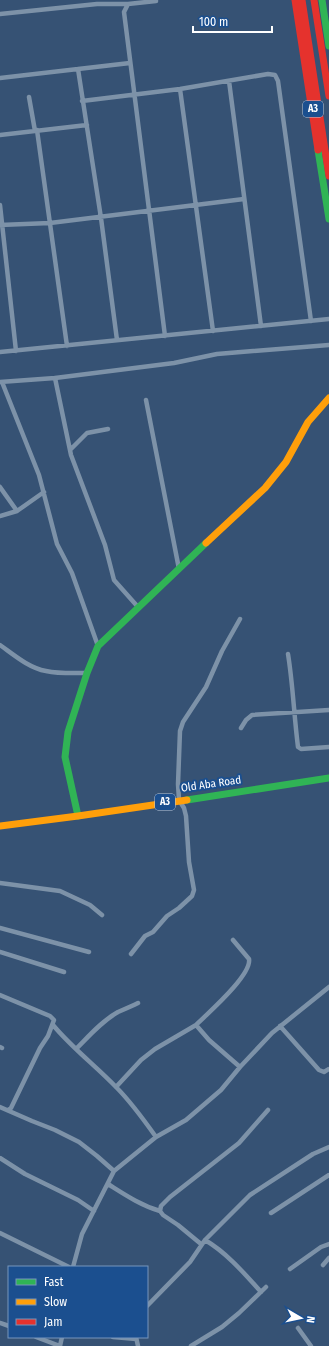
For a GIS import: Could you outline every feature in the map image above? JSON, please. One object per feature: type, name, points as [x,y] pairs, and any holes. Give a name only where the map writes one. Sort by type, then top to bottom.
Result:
[{"type":"main road","name":"A3","points":[[296,0],[329,219]]},
{"type":"main road","points":[[302,0],[329,176]]},
{"type":"main road","points":[[314,0],[329,96]]},
{"type":"main road","points":[[322,0],[329,46]]},
{"type":"main road","points":[[78,816],[65,757],[68,732],[87,673],[98,646],[266,488],[286,462],[308,422],[329,398]]},
{"type":"main road","name":"Old Aba Road","points":[[0,826],[78,816],[329,778]]},
{"type":"street","points":[[0,14],[97,4],[128,4],[156,1]]},
{"type":"street","points":[[128,4],[124,12],[165,336]]},
{"type":"street","points":[[0,78],[130,63]]},
{"type":"street","points":[[78,68],[101,218],[117,340]]},
{"type":"street","points":[[82,101],[180,89],[268,74],[275,75],[278,81],[311,321]]},
{"type":"street","points":[[229,81],[261,326]]},
{"type":"street","points":[[180,89],[213,331]]},
{"type":"street","points":[[29,96],[50,223],[67,346]]},
{"type":"street","points":[[0,135],[87,125]]},
{"type":"street","points":[[1,225],[50,223],[101,218],[244,199]]},
{"type":"street","points":[[0,205],[16,351]]},
{"type":"street","points":[[0,352],[329,319]]},
{"type":"street","points":[[98,646],[74,577],[57,544],[36,464],[1,382],[55,378],[174,363],[217,354],[329,345]]},
{"type":"street","points":[[55,378],[71,455],[105,545],[114,580],[138,607]]},
{"type":"street","points":[[146,400],[179,569]]},
{"type":"street","points":[[70,450],[87,433],[108,429]]},
{"type":"street","points":[[0,487],[17,511]]},
{"type":"street","points":[[0,516],[17,511],[44,492]]},
{"type":"street","points":[[131,954],[145,936],[153,932],[167,916],[179,908],[192,896],[194,890],[189,862],[186,816],[184,808],[179,800],[178,784],[180,731],[183,722],[206,687],[222,651],[240,619]]},
{"type":"street","points":[[0,645],[19,659],[33,667],[45,671],[87,673]]},
{"type":"street","points":[[288,654],[292,676],[294,712],[299,749],[329,747]]},
{"type":"street","points":[[241,728],[246,720],[252,715],[329,710]]},
{"type":"street","points":[[0,883],[60,891],[90,906],[102,915]]},
{"type":"street","points":[[0,928],[89,952]]},
{"type":"street","points":[[116,1087],[141,1060],[155,1049],[196,1026],[226,996],[246,972],[250,963],[249,959],[233,940]]},
{"type":"street","points":[[0,952],[64,972]]},
{"type":"street","points":[[72,1266],[82,1234],[114,1172],[156,1137],[186,1120],[221,1090],[272,1033],[329,987]]},
{"type":"street","points":[[0,995],[50,1016],[54,1020],[53,1025],[11,1108],[8,1110]]},
{"type":"street","points":[[76,1049],[107,1020],[138,1003]]},
{"type":"street","points":[[53,1025],[63,1037],[116,1087],[138,1112],[156,1137]]},
{"type":"street","points":[[196,1026],[209,1040],[240,1067]]},
{"type":"street","points":[[280,1026],[319,1070],[324,1072],[329,1069]]},
{"type":"street","points":[[0,1107],[55,1130],[79,1142],[114,1172]]},
{"type":"street","points":[[160,1211],[161,1206],[170,1197],[239,1142],[268,1110]]},
{"type":"street","points":[[148,1305],[190,1262],[203,1242],[250,1195],[313,1154],[329,1147]]},
{"type":"street","points":[[0,1158],[26,1174],[78,1200],[94,1211]]},
{"type":"street","points":[[271,1213],[329,1175]]},
{"type":"street","points":[[108,1184],[132,1200],[149,1208],[160,1211],[162,1215],[203,1242],[221,1251],[244,1272],[261,1292]]},
{"type":"street","points":[[0,1233],[67,1266]]},
{"type":"street","points":[[290,1268],[321,1247],[329,1244]]},
{"type":"street","points":[[323,1265],[329,1258]]},
{"type":"street","points":[[191,1346],[222,1327],[266,1287]]},
{"type":"street","points":[[298,1328],[311,1346]]},
{"type":"street","points":[[39,1338],[60,1346]]},
{"type":"street","points":[[136,1338],[138,1346]]},
{"type":"traffic: fast","points":[[322,0],[329,46]]},
{"type":"traffic: fast","points":[[318,150],[329,219]]},
{"type":"traffic: fast","points":[[78,816],[65,757],[68,732],[87,673],[98,646],[206,543]]},
{"type":"traffic: fast","points":[[187,800],[329,778]]},
{"type":"traffic: slow","points":[[206,543],[265,488],[286,462],[308,422],[329,398]]},
{"type":"traffic: slow","points":[[0,826],[187,800]]},
{"type":"traffic: jam","points":[[295,0],[318,150]]},
{"type":"traffic: jam","points":[[302,0],[329,176]]},
{"type":"traffic: jam","points":[[314,0],[329,96]]}]
